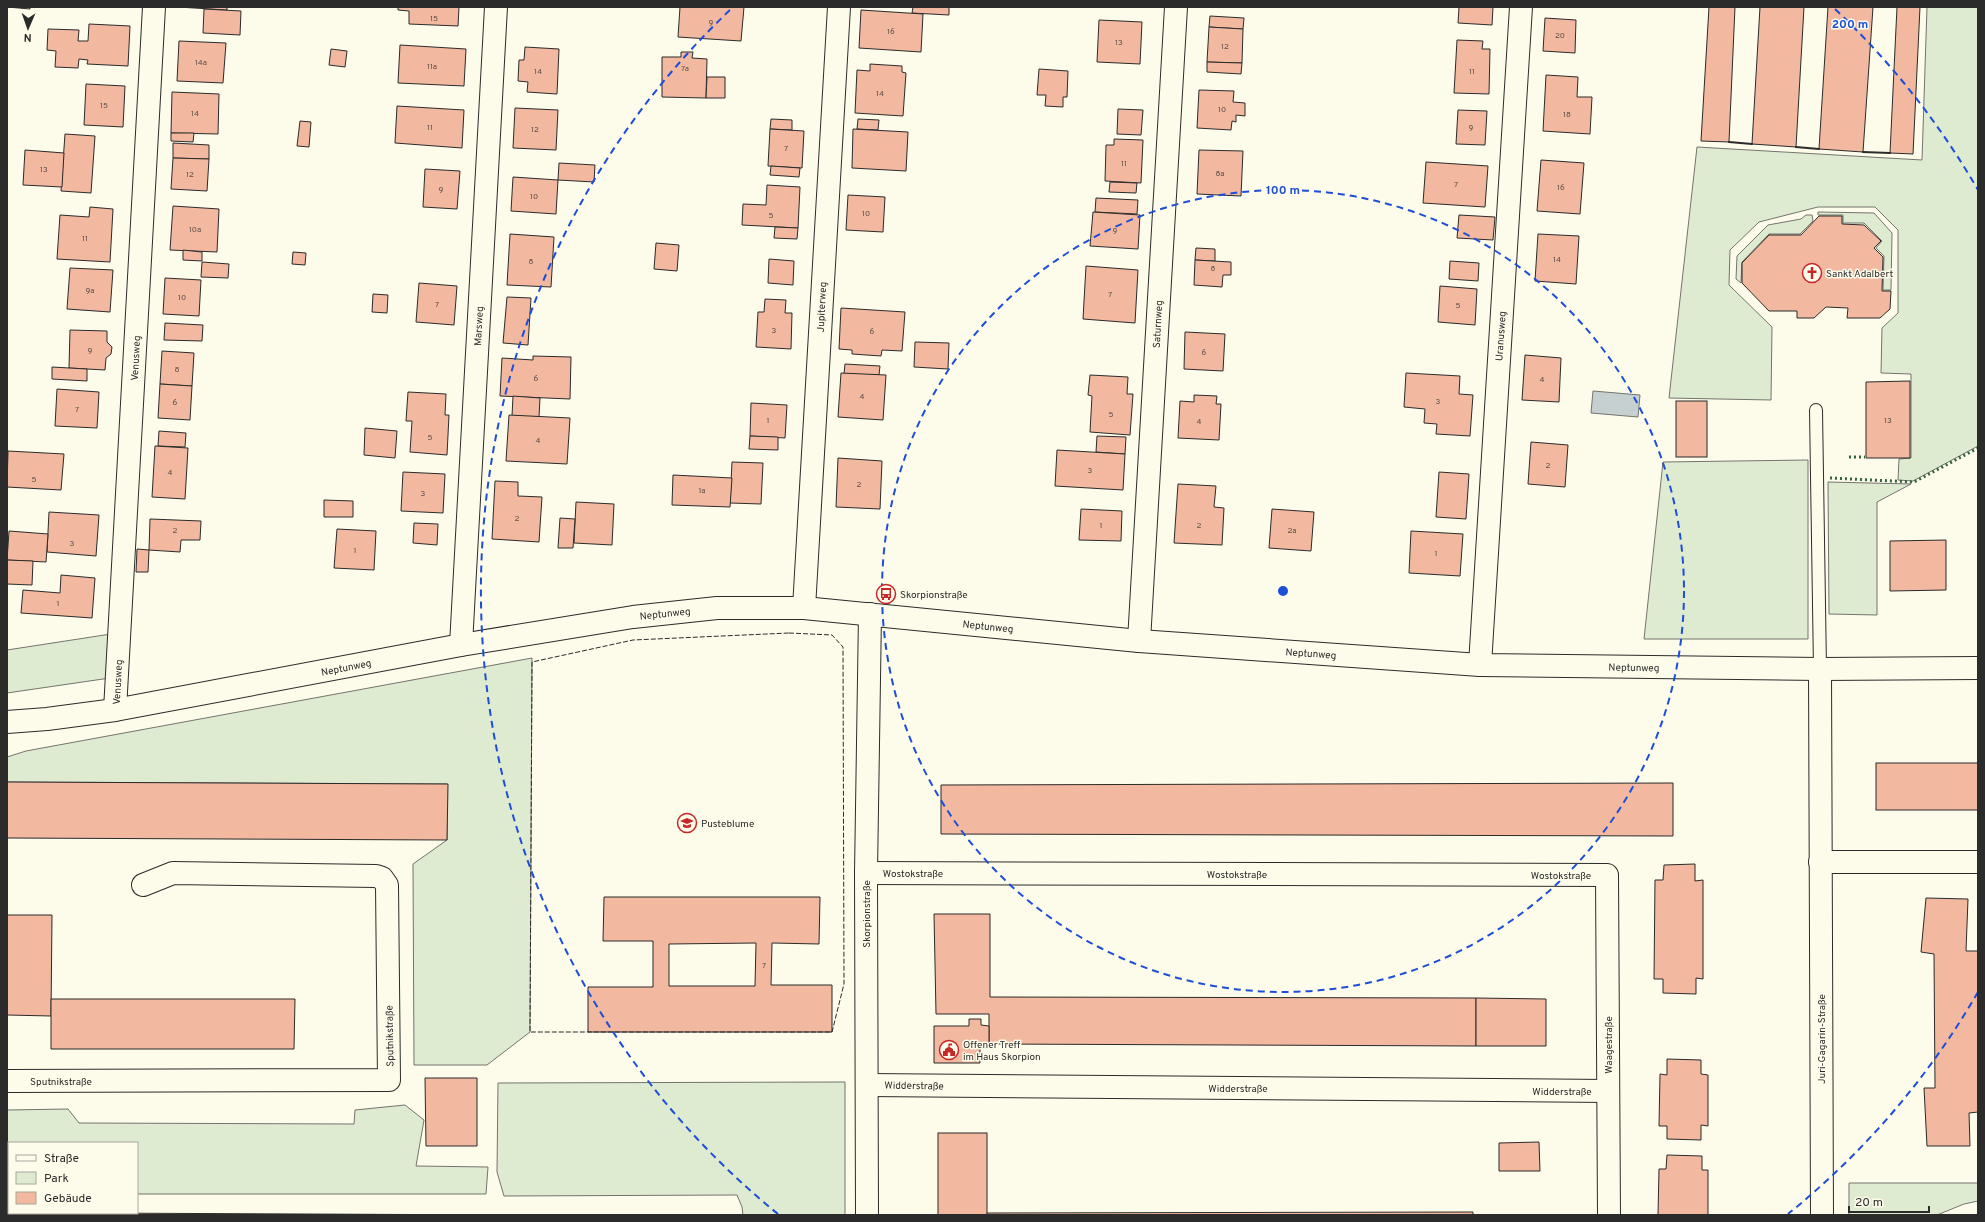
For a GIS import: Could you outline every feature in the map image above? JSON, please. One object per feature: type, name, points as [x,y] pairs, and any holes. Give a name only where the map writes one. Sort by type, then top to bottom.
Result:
[{"type":"street","name":"Venusweg","points":[[115,710],[154,7]]},
{"type":"street","name":"Marsweg","points":[[461,645],[496,7]]},
{"type":"street","name":"Jupiterweg","points":[[804,608],[839,7]]},
{"type":"street","name":"Saturnweg","points":[[1139,641],[1176,7]]},
{"type":"street","name":"Uranusweg","points":[[1480,664],[1521,7]]},
{"type":"street","name":"Neptunweg","points":[[7,722],[47,719],[115,710],[461,645],[633,617],[717,608],[804,608],[1139,641],[1480,664],[1820,669],[1978,668]]},
{"type":"street","name":"Skorpionstraße","points":[[867,1215],[866,873],[870,614]]},
{"type":"street","name":"Juri-Gagarin-Straße","points":[[1820,669],[1822,1215]]},
{"type":"street","points":[[1820,862],[1978,862]]},
{"type":"street","name":"Sputnikstraße","points":[[7,1081],[389,1080],[387,885],[382,878],[376,876],[173,873],[143,885]]},
{"type":"street","name":"Wostokstraße","points":[[866,873],[1607,875]]},
{"type":"street","name":"Waagestraße","points":[[1607,875],[1609,1215]]},
{"type":"street","name":"Widderstraße","points":[[867,1085],[1608,1091]]},
{"type":"lane","points":[[1816,410],[1820,669]]},
{"type":"green space","points":[[1927,7],[1978,7],[1978,446],[1913,481],[1898,480],[1899,459],[1911,458],[1911,374],[1881,373],[1882,328],[1898,313],[1898,230],[1875,207],[1818,207],[1759,222],[1730,250],[1729,285],[1772,327],[1771,400],[1669,398],[1697,147],[1922,160]]},
{"type":"green space","points":[[1818,212],[1874,213],[1892,233],[1891,290],[1883,290],[1884,256],[1876,248],[1882,241],[1864,223],[1843,223],[1843,215],[1818,215]]},
{"type":"green space","points":[[1806,215],[1812,215],[1813,221],[1800,234],[1769,234],[1742,262],[1741,283],[1736,279],[1737,256],[1768,225],[1801,219]]},
{"type":"green space","points":[[1808,460],[1808,639],[1644,639],[1663,462]]},
{"type":"green space","points":[[1828,482],[1911,484],[1877,502],[1877,615],[1829,614]]},
{"type":"green space","points":[[111,634],[110,678],[7,693],[7,650]]},
{"type":"green space","points":[[532,658],[530,1032],[487,1065],[414,1065],[413,864],[447,840],[447,784],[7,782],[7,757],[26,751]]},
{"type":"green space","points":[[845,1082],[845,1215],[743,1215],[742,1207],[737,1195],[504,1196],[497,1172],[498,1083]]},
{"type":"green space","points":[[405,1105],[424,1120],[416,1166],[488,1167],[486,1194],[138,1194],[138,1142],[8,1142],[7,1194],[7,1110],[68,1109],[79,1123],[354,1124],[355,1110]]},
{"type":"green space","points":[[1849,1183],[1978,1183],[1978,1201],[1964,1204],[1937,1215],[1849,1215]]},
{"type":"shaded area","points":[[1593,391],[1640,395],[1638,417],[1591,413]]},
{"type":"building","points":[[7,7],[30,7],[30,9]]},
{"type":"building","points":[[178,7],[227,7],[227,10]]},
{"type":"building","points":[[398,7],[459,7],[458,26],[409,24],[409,11],[398,10]]},
{"type":"building","points":[[680,7],[744,7],[741,41],[678,37]]},
{"type":"building","points":[[913,7],[949,7],[949,15],[912,13]]},
{"type":"building","points":[[1459,7],[1493,7],[1492,25],[1458,23]]},
{"type":"building","points":[[1709,7],[1735,7],[1729,142],[1701,141]]},
{"type":"building","points":[[1760,7],[1804,7],[1796,147],[1752,144]]},
{"type":"building","points":[[1828,7],[1873,7],[1863,152],[1819,149]]},
{"type":"building","points":[[1897,7],[1920,7],[1913,154],[1890,153]]},
{"type":"building","points":[[204,9],[241,11],[240,35],[203,33]]},
{"type":"building","points":[[861,10],[923,14],[921,52],[859,48]]},
{"type":"building","points":[[1210,16],[1244,18],[1243,29],[1209,27]]},
{"type":"building","points":[[1545,18],[1576,20],[1575,53],[1543,51]]},
{"type":"building","points":[[1099,20],[1142,22],[1140,64],[1097,62]]},
{"type":"building","points":[[89,24],[130,26],[128,66],[87,64],[88,60],[79,59],[78,68],[55,67],[56,51],[47,50],[48,29],[79,30],[78,41],[88,41]]},
{"type":"building","points":[[1209,27],[1243,29],[1242,63],[1207,62]]},
{"type":"building","points":[[1457,40],[1483,41],[1482,49],[1490,49],[1489,94],[1454,93]]},
{"type":"building","points":[[179,41],[226,43],[223,83],[177,81]]},
{"type":"building","points":[[400,45],[466,49],[464,86],[398,83]]},
{"type":"building","points":[[525,47],[559,49],[557,94],[527,92],[528,82],[518,81],[519,60],[524,60]]},
{"type":"building","points":[[331,49],[347,51],[345,67],[329,65]]},
{"type":"building","points":[[681,52],[693,52],[692,58],[707,59],[706,98],[662,97],[662,57],[681,57]]},
{"type":"building","points":[[1207,62],[1242,63],[1241,74],[1207,72]]},
{"type":"building","points":[[870,64],[902,66],[902,72],[906,73],[903,116],[855,113],[857,70],[870,71]]},
{"type":"building","points":[[1039,69],[1068,71],[1067,97],[1063,97],[1063,107],[1045,106],[1046,95],[1037,95]]},
{"type":"building","points":[[1546,75],[1578,77],[1577,97],[1592,97],[1590,134],[1543,131]]},
{"type":"building","points":[[707,77],[725,77],[725,98],[706,98]]},
{"type":"building","points":[[86,84],[125,86],[123,127],[84,125]]},
{"type":"building","points":[[1199,90],[1234,91],[1233,102],[1245,103],[1245,116],[1236,115],[1236,122],[1232,121],[1231,130],[1197,128]]},
{"type":"building","points":[[172,92],[219,94],[218,134],[171,133]]},
{"type":"building","points":[[397,106],[464,110],[462,148],[395,143]]},
{"type":"building","points":[[515,108],[558,110],[556,150],[513,148]]},
{"type":"building","points":[[1118,109],[1143,110],[1141,135],[1117,134]]},
{"type":"building","points":[[1458,110],[1487,111],[1485,145],[1456,144]]},
{"type":"building","points":[[771,119],[792,120],[792,130],[770,129]]},
{"type":"building","points":[[858,119],[879,120],[878,130],[857,129]]},
{"type":"building","points":[[300,121],[311,122],[309,147],[297,146]]},
{"type":"building","points":[[770,129],[804,131],[802,168],[768,166]]},
{"type":"building","points":[[853,129],[908,132],[906,171],[852,168]]},
{"type":"building","points":[[171,133],[194,133],[193,142],[171,141]]},
{"type":"building","points":[[65,134],[95,136],[91,193],[61,191]]},
{"type":"building","points":[[1114,139],[1143,140],[1141,183],[1105,181],[1106,145],[1114,145]]},
{"type":"building","points":[[173,143],[209,145],[209,159],[173,158]]},
{"type":"building","points":[[25,150],[64,153],[62,187],[23,185]]},
{"type":"building","points":[[1199,150],[1243,151],[1241,196],[1197,194]]},
{"type":"building","points":[[173,158],[209,159],[207,191],[171,189]]},
{"type":"building","points":[[1541,160],[1584,163],[1580,214],[1537,211]]},
{"type":"building","points":[[1426,162],[1488,166],[1485,207],[1423,203]]},
{"type":"building","points":[[559,163],[595,165],[594,182],[558,180]]},
{"type":"building","points":[[771,166],[800,168],[799,177],[770,175]]},
{"type":"building","points":[[425,169],[460,171],[457,209],[423,207]]},
{"type":"building","points":[[513,177],[558,180],[556,214],[511,211]]},
{"type":"building","points":[[1110,182],[1137,183],[1136,193],[1109,192]]},
{"type":"building","points":[[767,185],[800,187],[798,228],[742,225],[743,204],[766,205]]},
{"type":"building","points":[[848,195],[885,197],[883,232],[846,230]]},
{"type":"building","points":[[1096,198],[1138,200],[1137,214],[1095,212]]},
{"type":"building","points":[[173,206],[219,209],[217,252],[170,250]]},
{"type":"building","points":[[90,207],[113,209],[110,262],[57,259],[60,215],[89,217]]},
{"type":"building","points":[[1093,212],[1140,215],[1138,249],[1090,246]]},
{"type":"building","points":[[1459,215],[1495,217],[1493,240],[1457,238]]},
{"type":"building","name":"Sankt Adalbert","points":[[1819,216],[1842,216],[1842,224],[1864,225],[1881,241],[1874,248],[1883,257],[1882,291],[1891,291],[1890,309],[1880,318],[1847,318],[1848,308],[1826,307],[1814,318],[1797,318],[1797,311],[1769,311],[1742,283],[1742,263],[1769,235],[1801,235]]},
{"type":"building","points":[[775,227],[798,228],[797,239],[774,238]]},
{"type":"building","points":[[510,234],[554,237],[551,287],[507,285]]},
{"type":"building","points":[[1538,234],[1579,236],[1576,284],[1535,281]]},
{"type":"building","points":[[656,243],[679,245],[677,271],[654,269]]},
{"type":"building","points":[[1196,248],[1215,249],[1215,261],[1195,260]]},
{"type":"building","points":[[183,250],[202,252],[202,261],[183,260]]},
{"type":"building","points":[[293,252],[306,253],[305,265],[292,264]]},
{"type":"building","points":[[769,259],[794,261],[793,285],[768,283]]},
{"type":"building","points":[[1195,260],[1231,262],[1231,275],[1223,275],[1222,287],[1194,285]]},
{"type":"building","points":[[1450,261],[1479,263],[1478,281],[1449,279]]},
{"type":"building","points":[[202,262],[229,264],[228,278],[201,277]]},
{"type":"building","points":[[1086,266],[1138,270],[1135,323],[1083,319]]},
{"type":"building","points":[[70,268],[113,270],[110,312],[67,309]]},
{"type":"building","points":[[165,278],[201,280],[199,316],[163,314]]},
{"type":"building","points":[[419,283],[457,286],[454,325],[416,322]]},
{"type":"building","points":[[1440,286],[1477,289],[1475,325],[1438,322]]},
{"type":"building","points":[[373,294],[388,295],[387,313],[372,312]]},
{"type":"building","points":[[507,297],[531,298],[528,345],[503,343]]},
{"type":"building","points":[[765,299],[786,300],[785,313],[792,313],[791,349],[756,347],[758,312],[764,312]]},
{"type":"building","points":[[841,308],[905,312],[902,351],[882,350],[881,356],[852,354],[852,350],[839,349]]},
{"type":"building","points":[[165,323],[203,325],[202,341],[164,340]]},
{"type":"building","points":[[70,330],[107,331],[107,342],[112,347],[111,354],[106,358],[105,370],[69,368]]},
{"type":"building","points":[[1185,332],[1225,334],[1223,371],[1184,369]]},
{"type":"building","points":[[915,342],[949,343],[948,369],[914,367]]},
{"type":"building","points":[[162,351],[194,353],[192,386],[160,384]]},
{"type":"building","points":[[1525,355],[1561,358],[1559,402],[1522,400]]},
{"type":"building","points":[[533,356],[571,357],[570,399],[500,396],[502,358],[533,360]]},
{"type":"building","points":[[845,364],[880,366],[879,375],[844,374]]},
{"type":"building","points":[[52,367],[87,369],[87,381],[52,379]]},
{"type":"building","points":[[841,373],[886,375],[883,420],[838,417]]},
{"type":"building","points":[[1406,373],[1460,376],[1459,394],[1473,395],[1470,436],[1436,434],[1437,424],[1424,423],[1425,409],[1404,407]]},
{"type":"building","points":[[1090,375],[1128,377],[1127,394],[1133,394],[1130,435],[1090,432],[1092,396],[1088,395]]},
{"type":"building","points":[[1910,381],[1910,458],[1866,458],[1866,382]]},
{"type":"building","points":[[160,384],[192,386],[190,420],[158,418]]},
{"type":"building","points":[[57,389],[99,392],[97,428],[55,426]]},
{"type":"building","points":[[408,392],[446,394],[445,415],[449,415],[447,455],[410,452],[412,421],[406,421]]},
{"type":"building","points":[[1194,395],[1217,396],[1216,404],[1221,404],[1219,440],[1178,438],[1180,401],[1194,402]]},
{"type":"building","points":[[513,396],[540,398],[539,417],[512,416]]},
{"type":"building","points":[[1676,401],[1707,401],[1707,457],[1676,457]]},
{"type":"building","points":[[751,403],[787,405],[785,438],[750,436]]},
{"type":"building","points":[[509,415],[570,418],[567,464],[506,461]]},
{"type":"building","points":[[365,428],[397,431],[395,458],[364,455]]},
{"type":"building","points":[[159,431],[186,433],[185,447],[158,446]]},
{"type":"building","points":[[750,436],[778,437],[778,450],[749,449]]},
{"type":"building","points":[[1097,436],[1126,437],[1125,454],[1096,452]]},
{"type":"building","points":[[1531,442],[1568,445],[1565,487],[1528,484]]},
{"type":"building","points":[[155,446],[188,448],[185,499],[152,497]]},
{"type":"building","points":[[1057,450],[1125,454],[1123,490],[1055,486]]},
{"type":"building","points":[[8,451],[64,454],[61,490],[7,487]]},
{"type":"building","points":[[838,458],[882,461],[880,509],[836,507]]},
{"type":"building","points":[[732,462],[763,463],[761,504],[730,503]]},
{"type":"building","points":[[403,472],[445,474],[443,513],[401,511]]},
{"type":"building","points":[[1439,472],[1469,474],[1466,519],[1436,517]]},
{"type":"building","points":[[673,475],[732,478],[730,507],[672,505]]},
{"type":"building","points":[[495,481],[518,482],[518,496],[542,497],[539,542],[492,539]]},
{"type":"building","points":[[1178,484],[1216,486],[1214,507],[1224,508],[1222,545],[1174,543]]},
{"type":"building","points":[[324,500],[353,501],[353,517],[324,517]]},
{"type":"building","points":[[576,502],[614,504],[612,545],[574,543]]},
{"type":"building","points":[[1081,509],[1122,511],[1121,541],[1079,540]]},
{"type":"building","points":[[1272,509],[1314,512],[1311,551],[1269,548]]},
{"type":"building","points":[[49,512],[99,515],[96,556],[47,552]]},
{"type":"building","points":[[560,518],[575,519],[573,548],[558,548]]},
{"type":"building","points":[[150,519],[201,521],[200,540],[181,540],[180,552],[149,550]]},
{"type":"building","points":[[414,523],[438,524],[437,545],[413,543]]},
{"type":"building","points":[[337,529],[376,531],[374,570],[334,568]]},
{"type":"building","points":[[9,531],[48,534],[46,562],[7,560]]},
{"type":"building","points":[[1411,531],[1463,534],[1460,576],[1409,573]]},
{"type":"building","points":[[1946,540],[1946,590],[1890,591],[1890,541]]},
{"type":"building","points":[[137,549],[149,550],[148,572],[136,572]]},
{"type":"building","points":[[7,560],[33,561],[32,585],[7,584]]},
{"type":"building","points":[[61,575],[95,578],[92,618],[21,613],[23,590],[60,593]]},
{"type":"building","points":[[1876,763],[1978,763],[1978,810],[1876,810]]},
{"type":"building","points":[[7,782],[448,784],[447,840],[7,838]]},
{"type":"building","points":[[1673,783],[1673,836],[941,834],[941,785]]},
{"type":"building","points":[[1695,864],[1695,881],[1703,880],[1703,979],[1696,978],[1696,994],[1663,993],[1663,979],[1654,979],[1655,880],[1663,880],[1664,865]]},
{"type":"building","points":[[604,897],[820,897],[819,944],[772,943],[771,985],[832,985],[832,1032],[588,1032],[588,987],[653,987],[653,941],[603,941]],"holes":[[[756,943],[755,986],[669,986],[669,944]]]},
{"type":"building","points":[[1926,898],[1968,899],[1966,951],[1978,951],[1978,1112],[1969,1113],[1970,1146],[1927,1146],[1924,1088],[1935,1088],[1934,954],[1921,952]]},
{"type":"building","points":[[934,914],[990,914],[990,997],[1476,998],[1476,1046],[989,1044],[989,1014],[936,1014]]},
{"type":"building","points":[[7,915],[52,915],[51,1016],[7,1015]]},
{"type":"building","points":[[1476,998],[1546,999],[1546,1046],[1476,1046]]},
{"type":"building","points":[[51,999],[295,999],[294,1049],[51,1049]]},
{"type":"building","points":[[969,1019],[981,1019],[981,1025],[989,1026],[989,1044],[980,1044],[980,1063],[934,1063],[934,1026],[969,1026]]},
{"type":"building","points":[[1667,1059],[1701,1060],[1701,1074],[1708,1075],[1708,1126],[1701,1125],[1701,1140],[1667,1139],[1667,1126],[1659,1126],[1660,1074],[1667,1075]]},
{"type":"building","points":[[425,1078],[477,1078],[477,1146],[426,1146]]},
{"type":"building","points":[[938,1133],[987,1133],[987,1215],[938,1215]]},
{"type":"building","points":[[1539,1142],[1540,1171],[1499,1171],[1499,1143]]},
{"type":"building","points":[[1667,1155],[1702,1156],[1702,1170],[1708,1170],[1708,1215],[1658,1215],[1659,1169],[1666,1169]]},
{"type":"building","points":[[1473,1212],[1473,1215],[987,1215],[987,1213]]},
{"type":"building","points":[[138,1213],[516,1215],[50,1215]]},
{"type":"tram line","points":[[1974,1215],[1978,1214]]},
{"type":"hedge","points":[[1830,478],[1914,482],[1978,448]]},
{"type":"hedge","points":[[1849,457],[1865,457]]},
{"type":"fence","points":[[789,633],[832,635],[843,647],[844,984],[832,1032],[530,1032],[532,662],[633,640],[789,633]]},
{"type":"wall","points":[[1729,142],[1752,144]]},
{"type":"wall","points":[[1796,147],[1819,149]]},
{"type":"wall","points":[[1863,152],[1890,153]]},
{"type":"place","name":"Sankt Adalbert","points":[[1812,273]]},
{"type":"place","name":"Skorpionstraße","points":[[886,594]]},
{"type":"place","name":"Pusteblume","points":[[687,823]]},
{"type":"place","name":"Offener Treff im Haus Skorpion","points":[[949,1050]]}]
